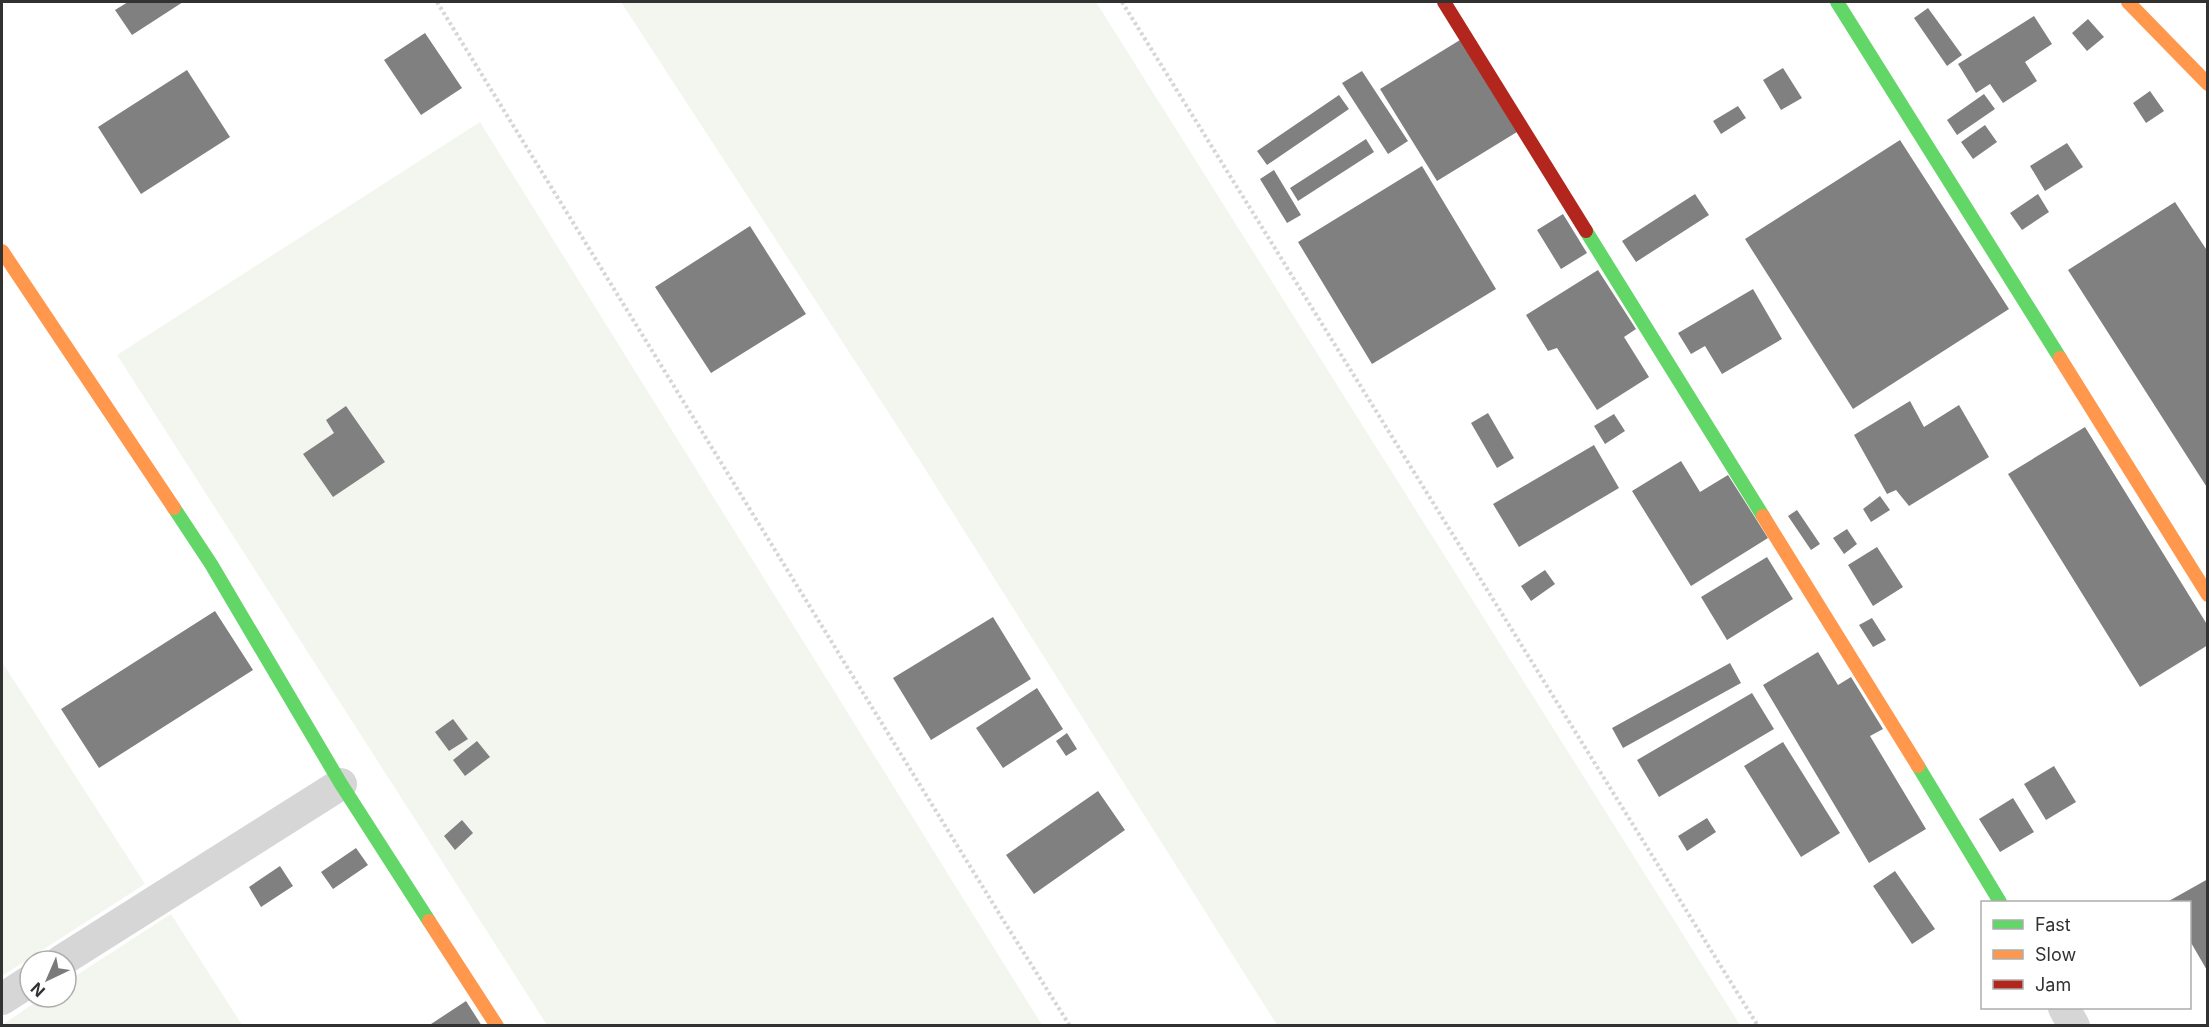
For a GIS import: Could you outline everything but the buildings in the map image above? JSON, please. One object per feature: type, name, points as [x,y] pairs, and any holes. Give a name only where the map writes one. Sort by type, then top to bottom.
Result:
[{"type":"street","points":[[1444,2],[1912,755],[1999,901]]},
{"type":"street","points":[[1837,2],[2208,595]]},
{"type":"street","points":[[2128,2],[2208,84]]},
{"type":"street","points":[[2,251],[211,564],[341,784],[497,1026]]},
{"type":"street","points":[[78,950],[341,784]]},
{"type":"street","points":[[2,999],[18,989]]},
{"type":"street","points":[[2065,1009],[2074,1026]]},
{"type":"path","points":[[437,2],[998,913],[1070,1026]]},
{"type":"path","points":[[1122,2],[1758,1026]]},
{"type":"shaded area","points":[[621,2],[1096,2],[1740,1025],[1277,1025],[920,461]]},
{"type":"shaded area","points":[[480,122],[1042,1025],[547,1025],[117,355]]},
{"type":"shaded area","points":[[2,662],[145,884],[44,949],[18,949],[18,966],[2,976]]},
{"type":"shaded area","points":[[171,914],[242,1025],[2,1025],[25,1009],[78,1009],[78,974]]},
{"type":"traffic: fast","points":[[1837,2],[2060,358]]},
{"type":"traffic: fast","points":[[1586,231],[1763,516]]},
{"type":"traffic: fast","points":[[174,508],[211,564],[341,784],[429,921]]},
{"type":"traffic: fast","points":[[1918,766],[1999,901]]},
{"type":"traffic: slow","points":[[2128,2],[2208,84]]},
{"type":"traffic: slow","points":[[2,251],[174,508]]},
{"type":"traffic: slow","points":[[2060,358],[2208,595]]},
{"type":"traffic: slow","points":[[1763,516],[1918,766]]},
{"type":"traffic: slow","points":[[429,921],[497,1026]]},
{"type":"traffic: jam","points":[[1444,2],[1586,231]]}]
